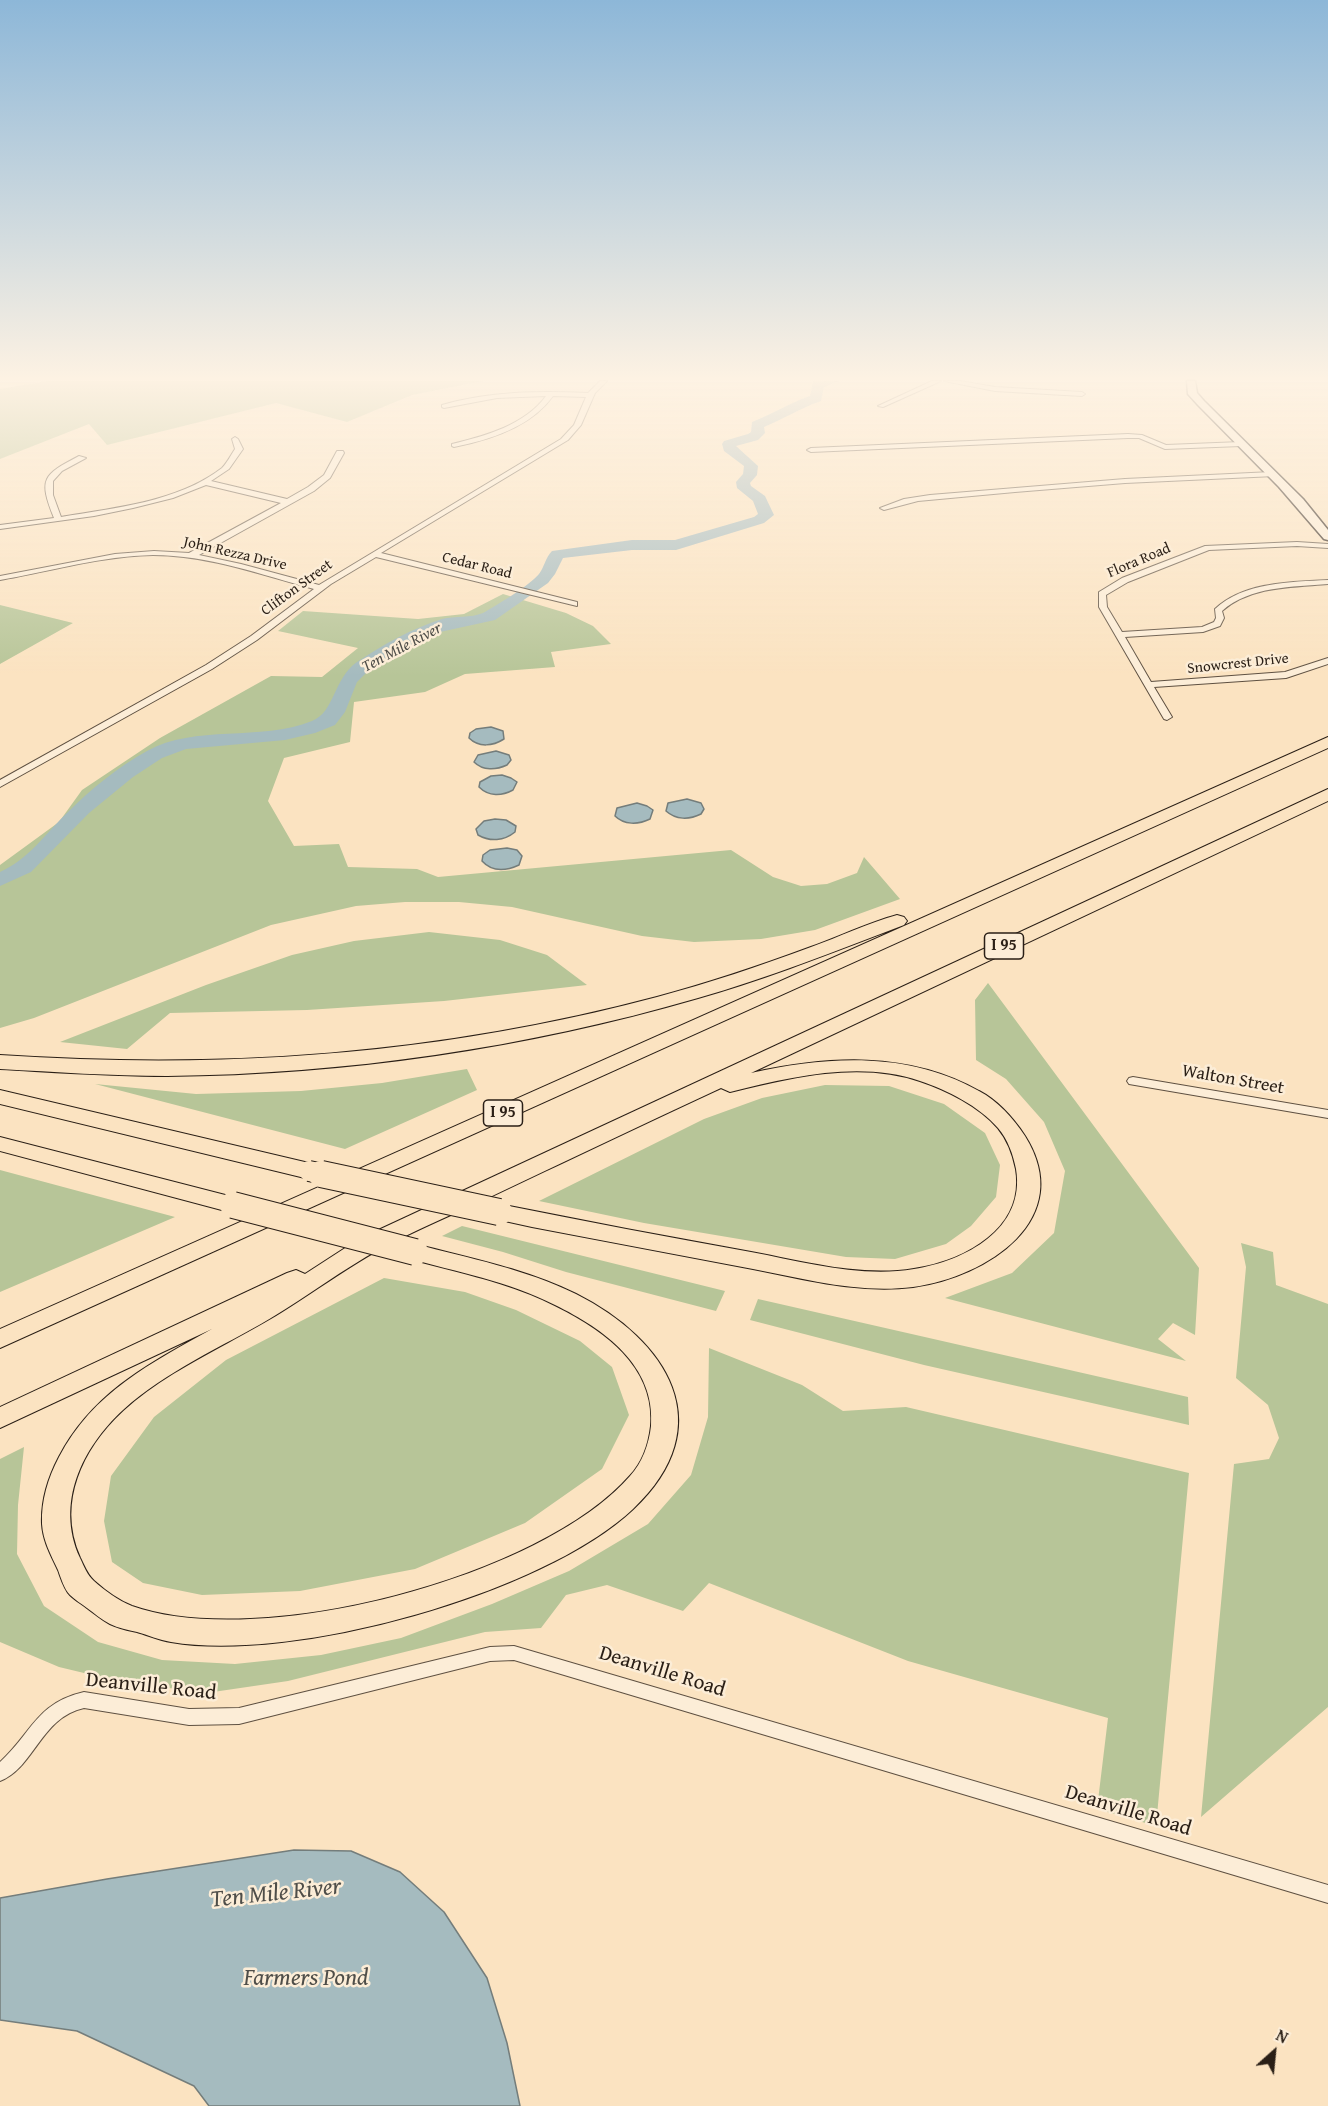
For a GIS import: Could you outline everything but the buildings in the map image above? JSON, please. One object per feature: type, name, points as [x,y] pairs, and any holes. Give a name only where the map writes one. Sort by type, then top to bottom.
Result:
[{"type":"highway","name":"I 95","points":[[0,1339],[1328,742]]},
{"type":"highway","name":"I 95","points":[[0,1418],[1328,794]]},
{"type":"highway","points":[[0,1062],[102,1067],[247,1066],[343,1059],[485,1040],[620,1012],[705,990],[816,952],[932,908],[1006,887]]},
{"type":"highway","points":[[0,1097],[309,1172],[499,1212],[860,1278],[897,1279],[952,1269],[984,1254],[1009,1235],[1029,1200],[1031,1174],[1028,1161],[1024,1149],[1008,1125],[972,1096],[927,1076],[878,1066],[826,1067],[768,1076],[680,1098]]},
{"type":"highway","points":[[0,1144],[415,1252],[545,1290],[605,1322],[638,1348],[656,1376],[663,1396],[665,1419],[659,1452],[648,1474],[636,1488],[598,1520],[517,1565],[427,1599],[344,1620],[261,1630],[185,1631],[142,1625],[106,1609],[92,1598],[69,1572],[62,1557],[56,1527],[61,1484],[74,1453],[92,1426],[113,1404],[145,1380],[300,1291],[368,1245]]},
{"type":"main road","points":[[1277,479],[1313,517],[1328,537]]},
{"type":"street","points":[[51,479],[47,485],[47,492],[58,519]]},
{"type":"street","points":[[0,527],[147,504],[209,479]]},
{"type":"street","points":[[190,556],[311,489],[323,479]]},
{"type":"street","name":"Clifton Street","points":[[0,784],[209,667],[254,638],[321,588],[498,479]]},
{"type":"street","points":[[884,508],[896,502],[1082,483],[1161,479]]},
{"type":"street","points":[[204,482],[288,502]]},
{"type":"street","name":"Flora Road","points":[[1167,717],[1121,634],[1103,607],[1102,594],[1108,588],[1125,580],[1208,548],[1297,544],[1328,546]]},
{"type":"street","name":"John Rezza Drive","points":[[0,578],[97,558],[156,553],[190,556],[321,588]]},
{"type":"street","name":"Cedar Road","points":[[374,554],[573,604]]},
{"type":"street","points":[[1121,634],[1203,629],[1217,624],[1220,618],[1218,611],[1222,606],[1250,593],[1272,586],[1328,582]]},
{"type":"street","name":"Snowcrest Drive","points":[[1149,685],[1286,675],[1328,661]]},
{"type":"street","name":"Walton Street","points":[[1133,1081],[1328,1114]]},
{"type":"street","name":"Deanville Road","points":[[0,1773],[20,1755],[54,1712],[67,1703],[75,1701],[189,1717],[239,1716],[490,1654],[514,1653],[1328,1894]]},
{"type":"green space","points":[[503,594],[566,613],[593,626],[611,644],[551,652],[555,667],[465,674],[425,692],[354,702],[350,742],[284,758],[268,801],[294,846],[339,844],[348,867],[417,869],[438,877],[731,850],[773,877],[801,886],[827,884],[857,873],[864,857],[900,899],[815,930],[761,939],[694,942],[642,936],[512,907],[459,902],[405,902],[356,906],[271,925],[34,1018],[0,1028],[0,865],[59,822],[82,790],[160,738],[271,676],[322,677],[358,648],[278,631],[303,611],[418,619],[464,614]]},
{"type":"green space","points":[[0,605],[73,623],[0,664]]},
{"type":"green space","points":[[429,932],[500,940],[547,955],[587,985],[444,1001],[307,1010],[170,1013],[127,1049],[60,1042],[206,985],[292,955],[354,941]]},
{"type":"green space","points":[[988,983],[1199,1268],[1195,1335],[1173,1323],[1158,1339],[1186,1361],[945,1298],[1012,1273],[1054,1233],[1065,1171],[1044,1122],[1006,1079],[976,1060],[975,1000]]},
{"type":"green space","points":[[467,1069],[477,1090],[345,1149],[95,1084],[196,1094],[301,1091],[382,1083]]},
{"type":"green space","points":[[825,1085],[889,1086],[944,1104],[985,1133],[1000,1165],[996,1197],[971,1226],[946,1244],[895,1259],[846,1257],[644,1223],[539,1201],[704,1119],[762,1098]]},
{"type":"green space","points":[[0,1170],[175,1217],[0,1292]]},
{"type":"green space","points":[[462,1226],[725,1291],[716,1311],[566,1272],[442,1236]]},
{"type":"green space","points":[[1241,1243],[1273,1252],[1276,1285],[1328,1304],[1328,1707],[1201,1817],[1234,1464],[1269,1459],[1279,1438],[1268,1405],[1236,1378],[1246,1267]]},
{"type":"green space","points":[[384,1278],[465,1292],[516,1310],[580,1341],[612,1367],[629,1415],[602,1469],[525,1523],[415,1569],[300,1591],[202,1595],[143,1583],[112,1562],[104,1521],[111,1476],[154,1417],[226,1360]]},
{"type":"green space","points":[[758,1299],[1188,1397],[1189,1425],[924,1365],[750,1320]]},
{"type":"green space","points":[[709,1348],[802,1385],[843,1411],[906,1407],[1189,1473],[1156,1826],[1097,1809],[1108,1718],[908,1661],[709,1583],[683,1611],[607,1585],[566,1595],[541,1628],[485,1632],[288,1681],[213,1692],[134,1685],[59,1667],[0,1642],[0,1459],[24,1447],[18,1505],[17,1554],[44,1606],[98,1642],[162,1660],[235,1664],[321,1655],[401,1638],[492,1604],[569,1571],[648,1524],[691,1475],[708,1417]]},
{"type":"water","points":[[491,727],[503,731],[504,739],[486,745],[469,738],[470,733],[476,729]]},
{"type":"water","points":[[496,751],[509,755],[511,760],[507,765],[490,769],[474,762],[478,755]]},
{"type":"water","points":[[502,775],[517,782],[513,790],[496,794],[487,793],[479,787],[480,782],[491,776]]},
{"type":"water","points":[[687,799],[701,803],[704,809],[701,814],[683,818],[666,811],[668,803]]},
{"type":"water","points":[[637,803],[653,810],[650,819],[631,823],[615,816],[617,808]]},
{"type":"water","points":[[506,820],[516,826],[515,832],[497,840],[478,835],[476,829],[484,821]]},
{"type":"water","points":[[507,848],[517,850],[522,856],[519,865],[495,869],[482,861],[483,855],[490,850]]},
{"type":"water","name":"Farmers Pond","points":[[294,1850],[351,1851],[400,1872],[444,1912],[487,1978],[507,2043],[520,2106],[209,2106],[194,2086],[77,2031],[0,2020],[0,1898]]},
{"type":"waterway","name":"Ten Mile River","points":[[0,880],[34,859],[82,809],[126,773],[155,754],[186,744],[285,734],[308,729],[328,721],[335,712],[349,680],[363,666],[434,628],[489,616],[542,580],[558,554],[632,545],[676,545],[759,520],[766,515],[760,499],[744,488],[743,482],[746,479]]}]
